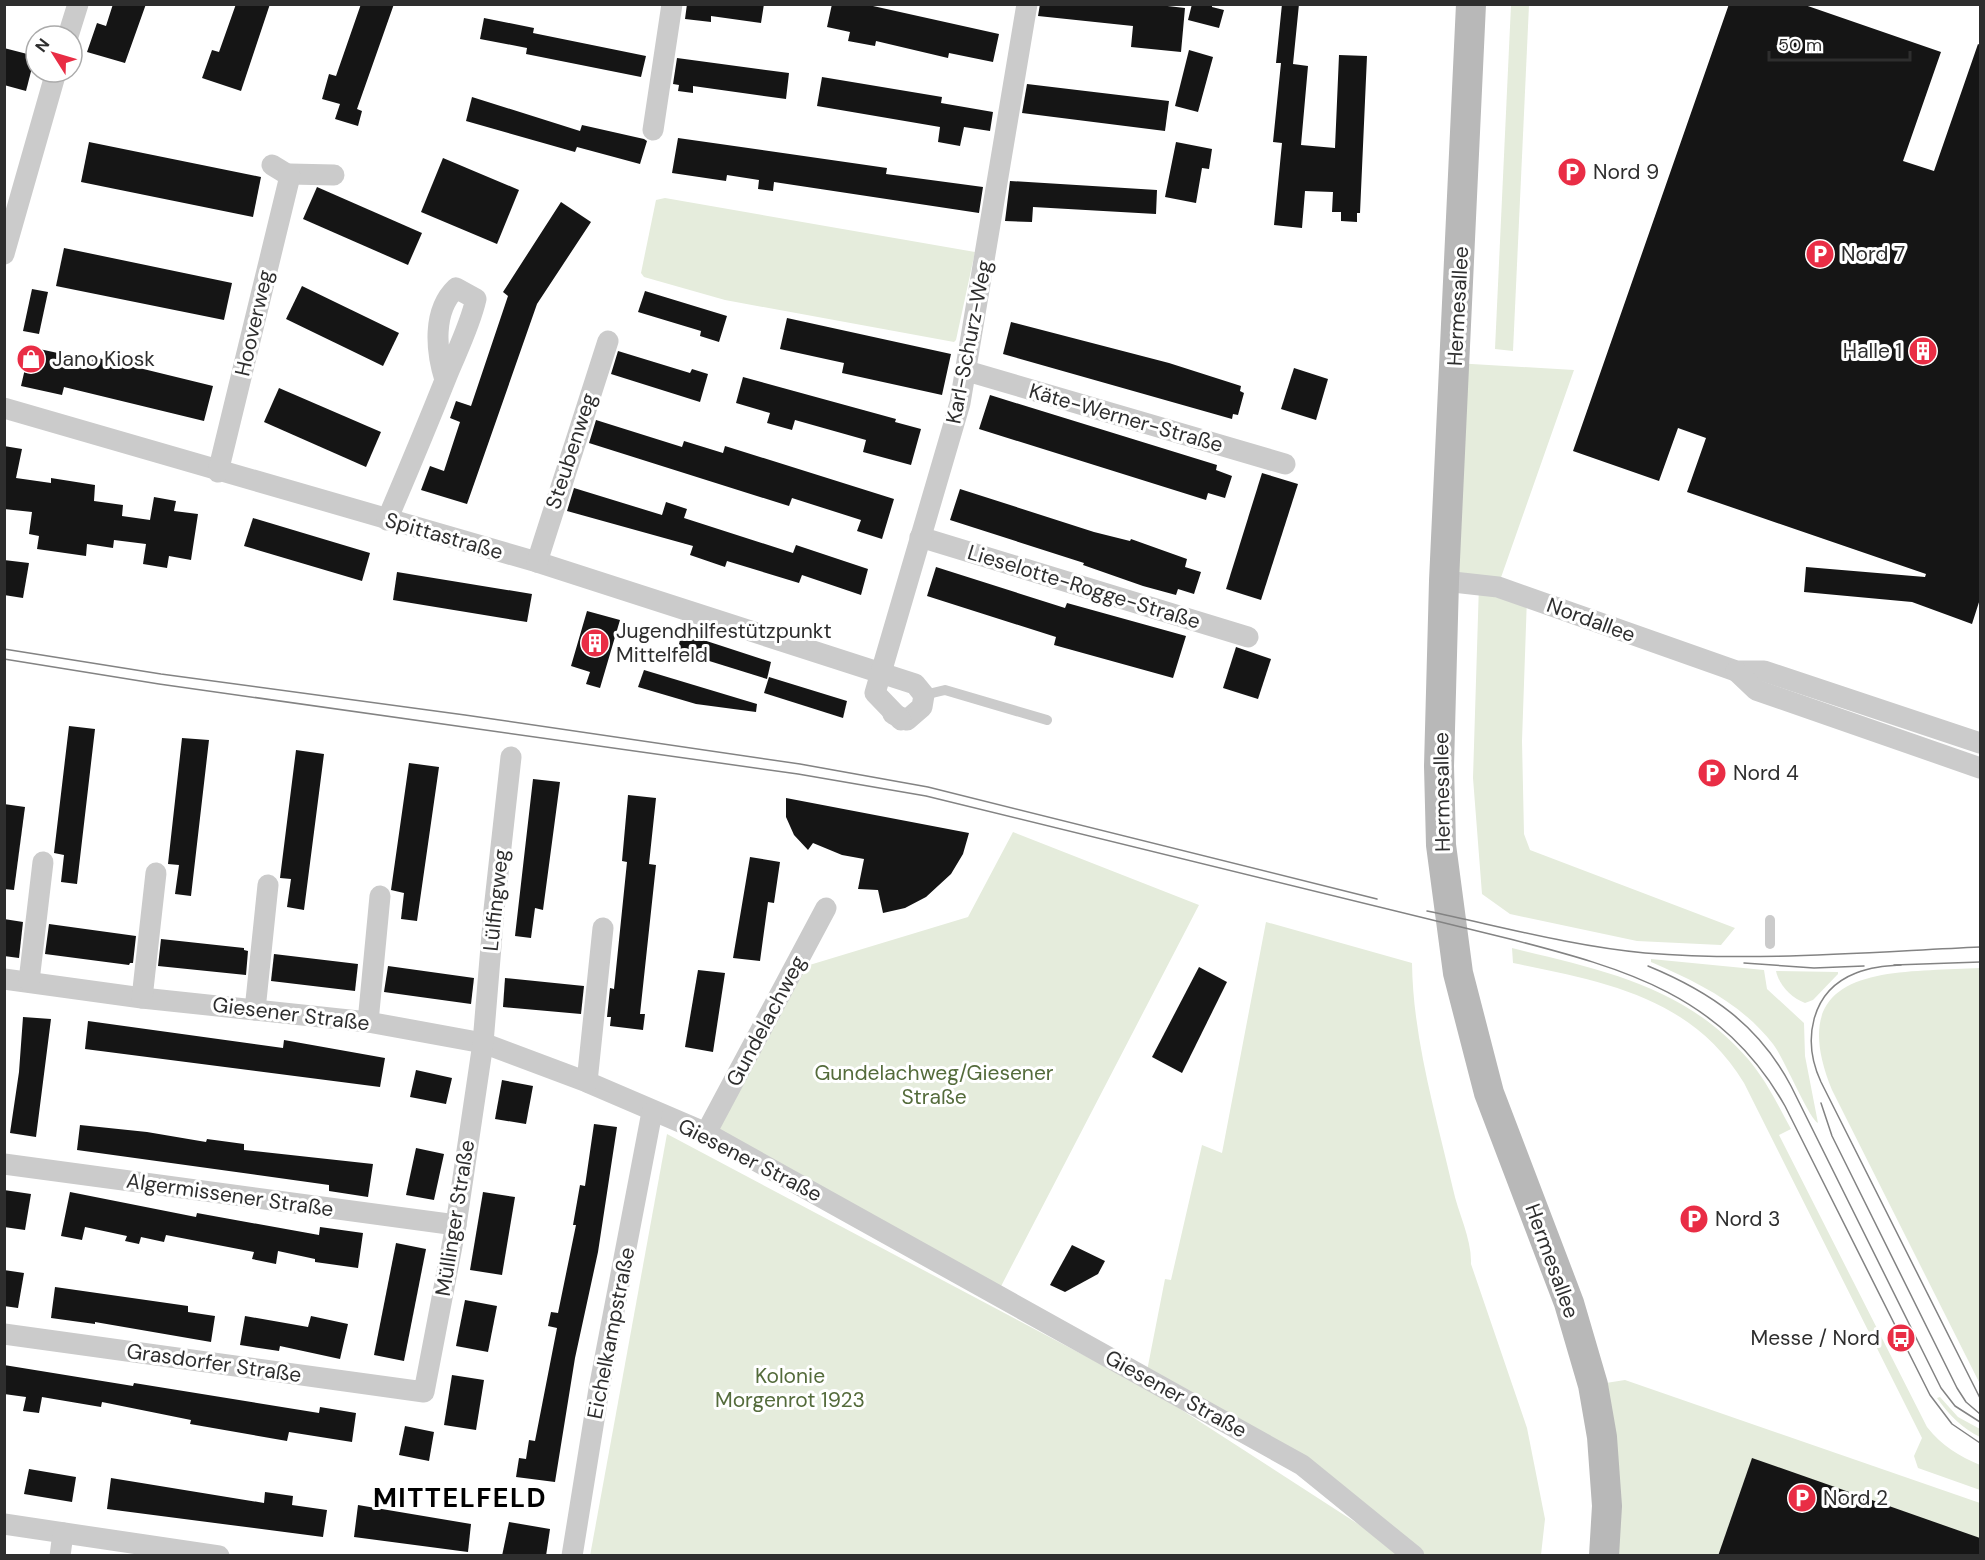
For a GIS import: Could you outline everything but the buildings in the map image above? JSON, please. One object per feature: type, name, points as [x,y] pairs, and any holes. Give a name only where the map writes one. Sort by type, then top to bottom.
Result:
[{"type":"main road","name":"Hermesallee","points":[[1471,4],[1444,581],[1438,766],[1441,845],[1458,974],[1489,1093],[1569,1303],[1593,1385],[1602,1437],[1606,1494],[1604,1556]]},
{"type":"street","points":[[72,24],[78,4]]},
{"type":"street","points":[[653,130],[672,4]]},
{"type":"street","name":"Karl-Schurz-Weg","points":[[880,673],[955,421],[967,371],[1027,4]]},
{"type":"street","points":[[4,254],[52,84]]},
{"type":"street","name":"Hooverweg","points":[[218,472],[281,169],[334,175]]},
{"type":"street","name":"Steubenweg","points":[[537,562],[608,341]]},
{"type":"street","name":"Käte-Werner-Straße","points":[[967,371],[1285,464]]},
{"type":"street","points":[[387,520],[445,380]]},
{"type":"street","name":"Spittastraße","points":[[4,408],[218,472],[537,562],[915,684],[924,695]]},
{"type":"street","name":"Lieselotte-Rogge-Straße","points":[[920,537],[1248,637]]},
{"type":"street","name":"Nordallee","points":[[1444,581],[1498,587],[1736,671],[1764,670],[1980,743]]},
{"type":"street","name":"Nordallee","points":[[1736,671],[1756,690],[1980,768]]},
{"type":"street","points":[[880,673],[875,693],[897,717],[907,720],[915,715],[922,707],[924,695]]},
{"type":"street","name":"Lülfingweg","points":[[483,1043],[494,910],[511,757]]},
{"type":"street","points":[[29,981],[43,862]]},
{"type":"street","points":[[142,998],[156,873]]},
{"type":"street","points":[[255,1010],[268,885]]},
{"type":"street","points":[[368,1023],[380,896]]},
{"type":"street","name":"Gundelachweg","points":[[706,1133],[826,908]]},
{"type":"street","points":[[587,1082],[603,928]]},
{"type":"street","name":"Giesener Straße","points":[[5,985],[29,981],[142,998],[368,1023],[483,1043],[587,1082],[652,1112],[706,1133],[1302,1465],[1414,1556]]},
{"type":"street","name":"Müllinger Straße","points":[[424,1392],[456,1225],[483,1043]]},
{"type":"street","name":"Eichelkampstraße","points":[[572,1556],[599,1389],[652,1112]]},
{"type":"street","name":"Algermissener Straße","points":[[4,1164],[456,1225]]},
{"type":"street","name":"Grasdorfer Straße","points":[[4,1334],[424,1392]]},
{"type":"street","points":[[4,1524],[216,1555]]},
{"type":"street","points":[[60,1556],[63,1533]]},
{"type":"lane","points":[[924,695],[945,690],[1047,720]]},
{"type":"lane","points":[[1770,921],[1770,944]]},
{"type":"green space","points":[[1511,5],[1529,5],[1513,351],[1495,349]]},
{"type":"green space","points":[[665,198],[975,252],[956,340],[954,342],[725,300],[644,277],[641,273],[656,200]]},
{"type":"green space","points":[[1455,363],[1574,370],[1498,586],[1527,597],[1522,741],[1524,834],[1530,850],[1735,928],[1721,945],[1637,941],[1510,914],[1482,894],[1473,778],[1479,584],[1444,581]]},
{"type":"green space","name":"Gundelachweg/Giesener Straße","points":[[1013,832],[1199,905],[997,1294],[706,1133],[793,970],[968,917]]},
{"type":"green space","points":[[1266,922],[1412,963],[1416,1020],[1421,1048],[1455,1198],[1467,1236],[1471,1264],[1527,1428],[1545,1519],[1541,1555],[1414,1555],[1302,1465],[1146,1376],[1165,1279],[1171,1280],[1202,1145],[1222,1153]]},
{"type":"green space","points":[[1512,948],[1609,973],[1669,997],[1697,1014],[1723,1034],[1748,1059],[1766,1084],[1791,1129],[1779,1135],[1927,1427],[1951,1450],[1980,1465],[1980,1490],[1918,1468],[1914,1456],[1922,1438],[1744,1083],[1723,1054],[1699,1031],[1672,1012],[1644,998],[1613,987],[1513,963]]},
{"type":"green space","points":[[1651,959],[1764,970],[1767,989],[1804,1023],[1805,1056],[1818,1123],[1809,1111],[1778,1051],[1747,1017],[1717,995],[1651,962]]},
{"type":"green space","points":[[1980,968],[1980,1384],[1832,1090],[1820,1048],[1821,1018],[1834,996],[1855,983],[1882,975],[1914,971]]},
{"type":"green space","points":[[1776,971],[1838,972],[1838,974],[1813,1000],[1805,1003],[1786,990]]},
{"type":"green space","name":"Kolonie Morgenrot 1923","points":[[667,1134],[1157,1394],[1406,1555],[590,1556]]},
{"type":"green space","points":[[1625,1380],[1980,1503],[1980,1555],[1604,1555],[1593,1385]]},
{"type":"green space","points":[[1940,1397],[1958,1417],[1980,1429],[1980,1437],[1967,1430],[1951,1415],[1937,1398]]},
{"type":"tram line","points":[[4,649],[161,674],[800,764],[928,787],[1377,899]]},
{"type":"tram line","points":[[4,659],[159,684],[798,774],[926,796],[1510,939],[1593,962],[1631,976],[1667,992],[1701,1012],[1732,1037],[1760,1068],[1785,1106],[1930,1395],[1952,1424],[1980,1443]]},
{"type":"tram line","points":[[1427,911],[1562,941],[1617,950],[1687,956],[1771,956],[1980,947]]},
{"type":"tram line","points":[[1894,965],[1980,962]]},
{"type":"tram line","points":[[1744,963],[1814,968],[1864,966]]},
{"type":"tram line","points":[[1901,965],[1861,971],[1841,981],[1828,992],[1814,1019],[1812,1050],[1821,1082],[1980,1398]]},
{"type":"tram line","points":[[1648,966],[1692,987],[1731,1013],[1764,1045],[1778,1064],[1941,1388],[1955,1406],[1980,1422]]},
{"type":"tram line","points":[[1821,1103],[1832,1136],[1957,1388],[1966,1402],[1980,1414]]},
{"type":"place","name":"Nord 9","points":[[1572,172]]},
{"type":"place","name":"Nord 7","points":[[1820,254]]},
{"type":"place","name":"Halle 1","points":[[1923,351]]},
{"type":"place","name":"Jano Kiosk","points":[[31,359]]},
{"type":"place","name":"Jugendhilfestützpunkt Mittelfeld","points":[[595,643]]},
{"type":"place","name":"Nord 4","points":[[1712,773]]},
{"type":"place","name":"Nord 3","points":[[1694,1219]]},
{"type":"place","name":"Messe / Nord","points":[[1901,1338]]},
{"type":"place","name":"Nord 2","points":[[1802,1498]]},
{"type":"district","name":"MITTELFELD","points":[[460,1498]]}]
